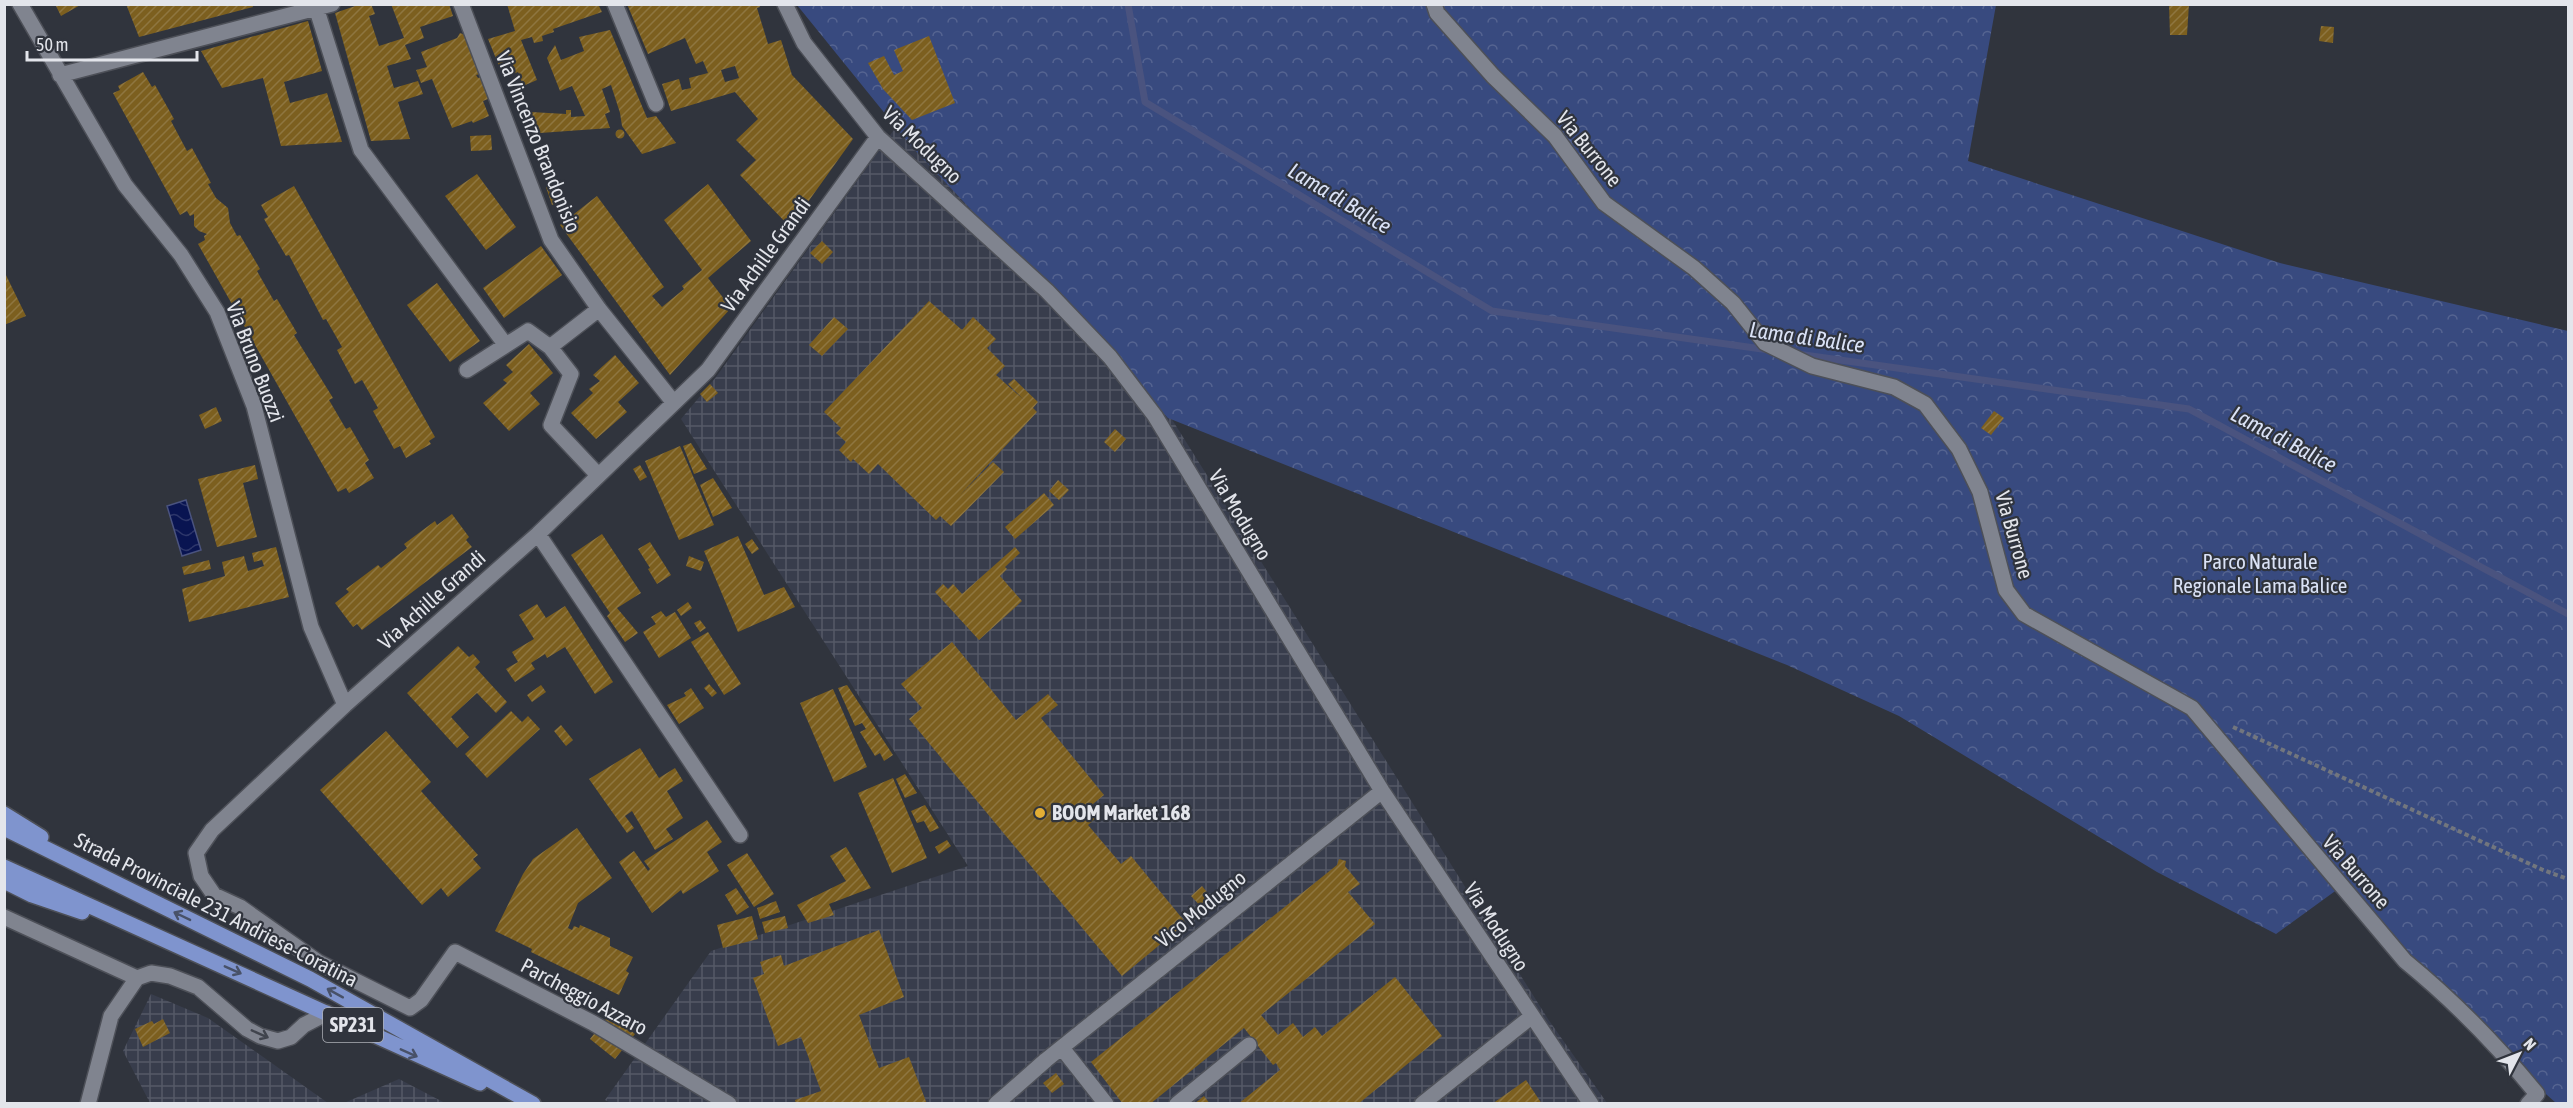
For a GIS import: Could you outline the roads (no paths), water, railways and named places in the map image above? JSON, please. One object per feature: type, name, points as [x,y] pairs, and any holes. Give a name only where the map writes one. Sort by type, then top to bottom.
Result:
[{"type":"main road","points":[[4,814],[131,891]]},
{"type":"main road","name":"Strada Provinciale 231 Andriese-Coratina","points":[[4,828],[310,979],[533,1104]]},
{"type":"main road","name":"Strada Provinciale 231 Andriese-Coratina","points":[[4,867],[327,1012],[401,1049],[527,1104]]},
{"type":"main road","points":[[4,881],[32,895],[180,946]]},
{"type":"street","name":"Via Bruno Buozzi","points":[[20,4],[125,185],[181,255],[217,312],[254,406],[311,627],[345,705]]},
{"type":"street","points":[[60,75],[332,4]]},
{"type":"street","name":"Via Vincenzo Brandonisio","points":[[461,4],[551,240],[599,309],[674,403]]},
{"type":"street","points":[[615,4],[656,104]]},
{"type":"street","name":"Via Modugno","points":[[785,4],[804,43],[878,137],[1047,291],[1110,357],[1155,416],[1382,791],[1591,1104]]},
{"type":"street","name":"Via Burrone","points":[[1434,4],[1437,13],[1493,76],[1555,136],[1604,203],[1694,268],[1733,303],[1765,343],[1812,366],[1894,387],[1925,404],[1959,449],[1980,492],[2006,590],[2024,614],[2192,708],[2405,961],[2446,994],[2505,1054],[2537,1094],[2528,1104]]},
{"type":"street","points":[[315,7],[362,150],[505,344]]},
{"type":"street","name":"Via Achille Grandi","points":[[430,987],[421,1000],[410,1008],[318,962],[240,907],[214,895],[201,876],[196,853],[212,830],[345,705],[538,534],[708,370],[878,137]]},
{"type":"street","points":[[550,347],[599,309]]},
{"type":"street","points":[[467,370],[528,331],[550,347],[571,374],[551,425],[598,475]]},
{"type":"street","points":[[538,534],[740,835]]},
{"type":"street","name":"Vico Modugno","points":[[996,1104],[1046,1060],[1382,791]]},
{"type":"street","points":[[4,916],[136,978]]},
{"type":"street","name":"Parcheggio Azzaro","points":[[430,987],[454,952],[593,1023],[729,1104]]},
{"type":"street","points":[[274,961],[318,962]]},
{"type":"street","points":[[88,1104],[111,1016],[136,978],[151,973],[170,976],[198,987],[248,1029],[260,1036],[278,1041],[291,1037],[304,1025],[327,1012]]},
{"type":"street","points":[[1422,1104],[1531,1017]]},
{"type":"street","points":[[1177,1104],[1249,1045]]},
{"type":"street","points":[[1062,1048],[1106,1104]]},
{"type":"water","points":[[186,500],[201,550],[182,556],[167,506]]},
{"type":"waterway","name":"Lama di Balice","points":[[1128,4],[1145,102],[1492,311],[1769,350]]},
{"type":"waterway","name":"Lama di Balice","points":[[1797,354],[2189,409],[2568,614]]},
{"type":"place","name":"BOOM Market 168","points":[[1040,813]]},
{"type":"park label","name":"Parco Naturale Regionale Lama Balice","points":[[2260,574]]}]
